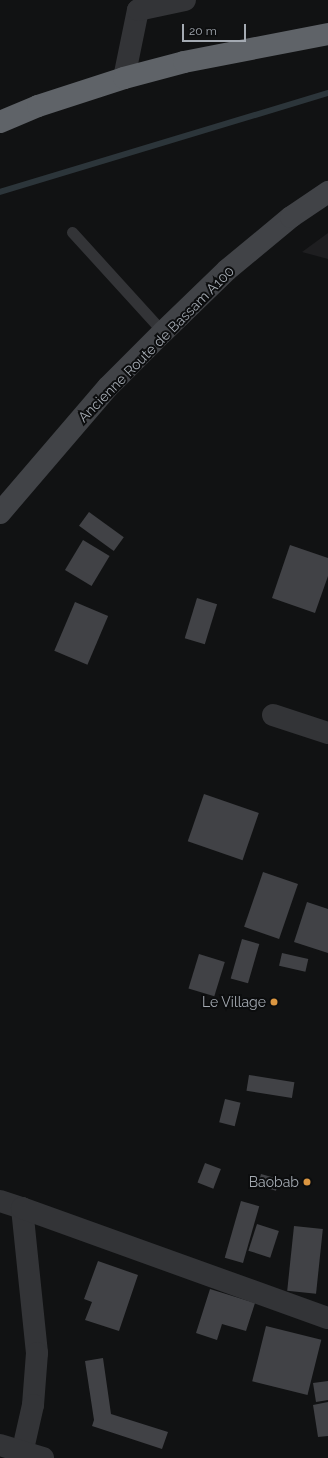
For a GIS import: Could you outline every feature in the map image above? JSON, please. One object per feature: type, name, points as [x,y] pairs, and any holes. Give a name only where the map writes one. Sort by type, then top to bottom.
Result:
[{"type":"highway","points":[[0,122],[38,106],[124,78],[184,62],[328,34]]},
{"type":"highway","points":[[0,113],[38,106]]},
{"type":"main road","name":"Ancienne Route de Bassam A100","points":[[0,513],[108,387],[163,332],[227,270],[291,217],[328,192]]},
{"type":"street","points":[[124,78],[135,5],[184,0]]},
{"type":"street","points":[[273,715],[328,733]]},
{"type":"street","points":[[0,1200],[328,1318]]},
{"type":"street","points":[[22,1208],[37,1353],[32,1405],[22,1455]]},
{"type":"street","points":[[0,1445],[22,1455],[43,1458]]},
{"type":"lane","points":[[72,232],[163,332]]},
{"type":"shaded area","points":[[328,233],[328,259],[302,252]]},
{"type":"building","points":[[89,512],[124,537],[114,551],[79,526]]},
{"type":"building","points":[[83,540],[110,556],[92,586],[65,570]]},
{"type":"building","points":[[290,545],[328,558],[328,576],[315,613],[272,598]]},
{"type":"building","points":[[197,598],[217,604],[205,644],[185,638]]},
{"type":"building","points":[[75,602],[108,616],[87,665],[54,651]]},
{"type":"building","points":[[204,794],[259,813],[243,860],[188,841]]},
{"type":"building","points":[[263,872],[298,884],[279,939],[244,927]]},
{"type":"building","points":[[307,902],[328,909],[328,953],[294,942]]},
{"type":"building","points":[[242,939],[259,944],[248,983],[231,978]]},
{"type":"building","points":[[282,953],[308,959],[305,972],[279,966]]},
{"type":"building","points":[[199,954],[225,962],[214,996],[188,988]]},
{"type":"building","points":[[249,1075],[294,1082],[292,1098],[246,1091]]},
{"type":"building","points":[[225,1099],[241,1103],[235,1126],[219,1122]]},
{"type":"building","points":[[205,1163],[221,1169],[213,1189],[197,1183]]},
{"type":"building","points":[[261,1174],[279,1179],[276,1191],[258,1186]]},
{"type":"building","points":[[241,1201],[259,1206],[243,1263],[225,1258]]},
{"type":"building","points":[[257,1224],[279,1231],[270,1258],[248,1251]]},
{"type":"building","points":[[294,1226],[323,1229],[316,1294],[287,1291]]},
{"type":"building","points":[[98,1261],[138,1275],[119,1331],[85,1320],[92,1302],[84,1299]]},
{"type":"building","points":[[210,1289],[255,1303],[246,1331],[222,1324],[217,1340],[196,1333]]},
{"type":"building","points":[[266,1326],[321,1340],[308,1395],[252,1381]]},
{"type":"building","points":[[103,1358],[111,1414],[168,1432],[162,1449],[92,1426],[94,1420],[85,1361]]},
{"type":"building","points":[[328,1381],[328,1400],[316,1402],[313,1383]]},
{"type":"building","points":[[328,1402],[328,1436],[318,1437],[313,1405]]},
{"type":"waterway","points":[[0,192],[328,93]]},
{"type":"place","name":"Le Village","points":[[274,1002]]},
{"type":"place","name":"Baobab","points":[[307,1182]]}]
